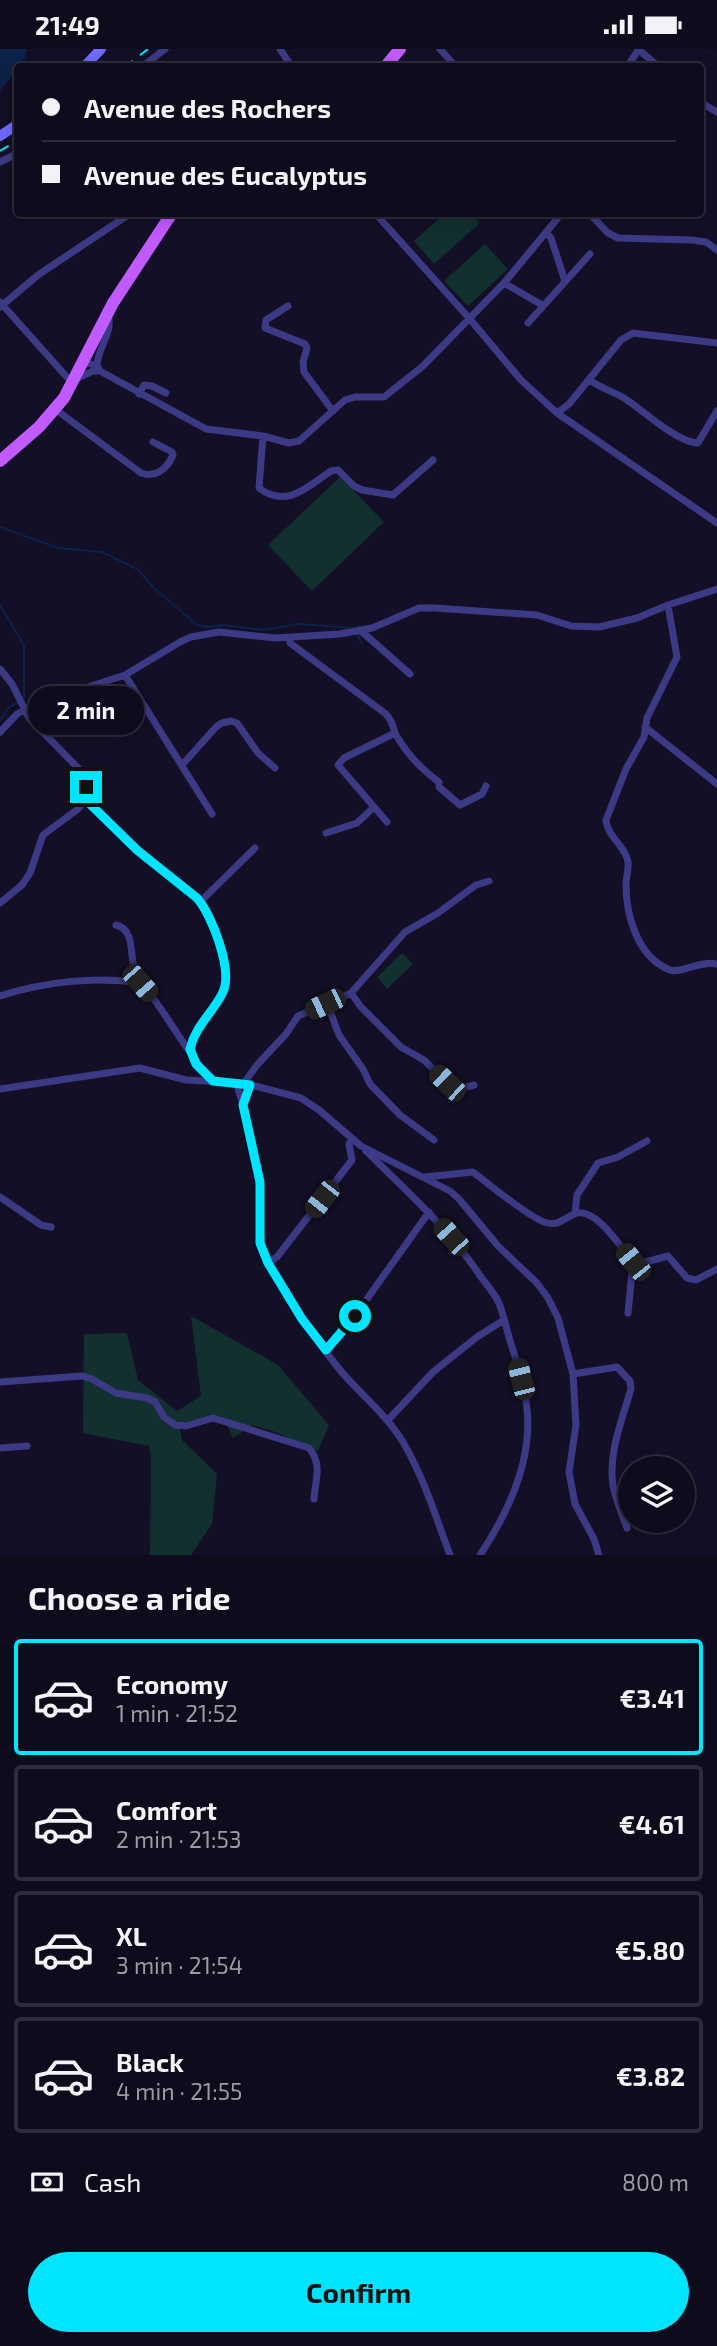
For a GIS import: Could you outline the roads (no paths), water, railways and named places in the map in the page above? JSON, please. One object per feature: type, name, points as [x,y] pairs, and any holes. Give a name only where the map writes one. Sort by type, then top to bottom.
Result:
[{"type":"main road","points":[[88,63],[101,49]]},
{"type":"main road","points":[[388,63],[400,49]]},
{"type":"main road","points":[[0,461],[55,409],[74,381],[93,368],[108,315],[169,217]]},
{"type":"street","points":[[147,63],[165,49]]},
{"type":"street","points":[[440,49],[452,63]]},
{"type":"street","points":[[639,49],[655,63]]},
{"type":"street","points":[[74,381],[1,305],[38,275],[125,217]]},
{"type":"street","points":[[378,217],[521,380],[556,413],[717,523]]},
{"type":"street","points":[[93,368],[206,429],[263,436],[289,443],[299,441],[345,400],[388,395],[423,366],[504,283],[559,217]]},
{"type":"street","points":[[593,217],[608,233],[618,238],[692,240],[706,242],[717,250]]},
{"type":"street","points":[[546,232],[551,238],[565,281]]},
{"type":"street","points":[[528,323],[590,254]]},
{"type":"street","points":[[504,283],[542,305]]},
{"type":"street","points":[[288,306],[266,320],[265,328],[305,344],[307,348],[303,362],[304,372],[333,411]]},
{"type":"street","points":[[556,413],[569,404],[621,340],[633,333],[717,343]]},
{"type":"street","points":[[590,380],[596,386],[620,395],[680,437],[694,443],[698,443],[717,411]]},
{"type":"street","points":[[139,394],[144,385],[166,393]]},
{"type":"street","points":[[55,409],[141,473],[148,475],[161,471],[169,464],[173,455],[153,442]]},
{"type":"street","points":[[263,436],[258,482],[263,491],[282,498],[288,498],[331,471],[338,470],[362,490],[393,495],[433,460]]},
{"type":"street","points":[[21,704],[36,704],[125,675],[180,642],[207,633],[230,632],[289,638],[360,630],[372,628],[419,608],[537,615],[571,626],[599,627],[637,618],[717,589]]},
{"type":"street","points":[[668,605],[677,657],[647,717],[639,748],[626,769],[606,820],[628,861],[626,884],[631,923],[645,949],[670,970],[678,971],[697,964],[717,964]]},
{"type":"street","points":[[360,630],[410,674]]},
{"type":"street","points":[[289,638],[290,643],[387,714],[394,723],[395,733],[419,768],[439,782],[439,787],[460,805],[482,794],[486,786]]},
{"type":"street","points":[[0,669],[12,684],[21,704],[81,771],[86,787],[86,800],[43,835],[30,873],[22,885],[0,903]]},
{"type":"street","points":[[125,675],[212,814]]},
{"type":"street","points":[[0,732],[21,704]]},
{"type":"street","points":[[181,765],[216,727],[231,721],[237,723],[258,753],[275,768]]},
{"type":"street","points":[[645,727],[717,784]]},
{"type":"street","points":[[387,822],[340,770],[339,762],[395,733]]},
{"type":"street","points":[[86,800],[137,850],[200,902],[213,924],[224,968],[225,985],[198,1027],[190,1049]]},
{"type":"street","points":[[326,833],[357,823],[373,807]]},
{"type":"street","points":[[200,902],[255,848]]},
{"type":"street","points":[[450,1555],[429,1492],[403,1442],[387,1420],[339,1369],[302,1319],[268,1263],[260,1243],[260,1182],[243,1105],[243,1083],[286,1034],[298,1016],[351,993],[405,932],[438,913],[475,885],[489,881]]},
{"type":"street","points":[[116,925],[123,927],[128,933],[134,970],[140,983],[190,1049],[196,1064],[213,1081]]},
{"type":"street","points":[[127,981],[134,970]]},
{"type":"street","points":[[0,996],[51,983],[140,983]]},
{"type":"street","points":[[351,993],[361,1007],[401,1047],[424,1060],[447,1083],[463,1088],[474,1085]]},
{"type":"street","points":[[325,1004],[339,1035],[363,1069],[370,1084],[400,1115],[434,1140]]},
{"type":"street","points":[[186,1080],[196,1064]]},
{"type":"street","points":[[0,1089],[140,1068],[186,1080],[243,1083],[301,1098],[361,1146],[429,1212],[474,1266],[499,1302],[526,1400],[526,1457],[516,1487],[492,1537],[480,1555]]},
{"type":"street","points":[[243,1083],[243,1105]]},
{"type":"street","points":[[268,1263],[277,1257],[352,1160],[349,1144],[353,1139]]},
{"type":"street","points":[[575,1213],[578,1195],[598,1163],[618,1157],[647,1142]]},
{"type":"street","points":[[361,1146],[424,1177],[459,1199],[498,1246],[537,1283],[548,1298],[558,1318],[573,1374],[576,1425],[569,1472],[575,1504],[594,1539],[599,1555]]},
{"type":"street","points":[[424,1177],[473,1172],[545,1222],[560,1223],[575,1213],[586,1212],[596,1218],[633,1262],[642,1263],[668,1256],[687,1278],[696,1280],[717,1269]]},
{"type":"street","points":[[0,1196],[41,1225],[51,1227]]},
{"type":"street","points":[[326,1350],[342,1333],[429,1212]]},
{"type":"street","points":[[628,1313],[633,1262]]},
{"type":"street","points":[[387,1420],[433,1372],[477,1337],[504,1320]]},
{"type":"street","points":[[573,1374],[617,1367],[630,1381],[631,1389],[612,1466],[618,1500]]},
{"type":"street","points":[[0,1382],[82,1376],[116,1393],[155,1402],[164,1417],[175,1425],[186,1426],[213,1418],[309,1448],[315,1455],[319,1476],[314,1499]]},
{"type":"street","points":[[0,1448],[27,1446]]},
{"type":"water","points":[[0,49],[27,49],[21,63],[14,63],[14,73],[0,91]]},
{"type":"waterway","points":[[0,527],[58,548],[102,552],[137,569],[153,587],[197,625],[263,630],[298,624],[354,628]]},
{"type":"waterway","points":[[0,605],[24,645],[24,699]]},
{"type":"waterway","points":[[357,634],[362,644]]},
{"type":"waterway","points":[[0,720],[8,708],[19,702]]},
{"type":"railway","points":[[130,63],[148,49]]},
{"type":"railway","points":[[0,151],[14,142]]}]
